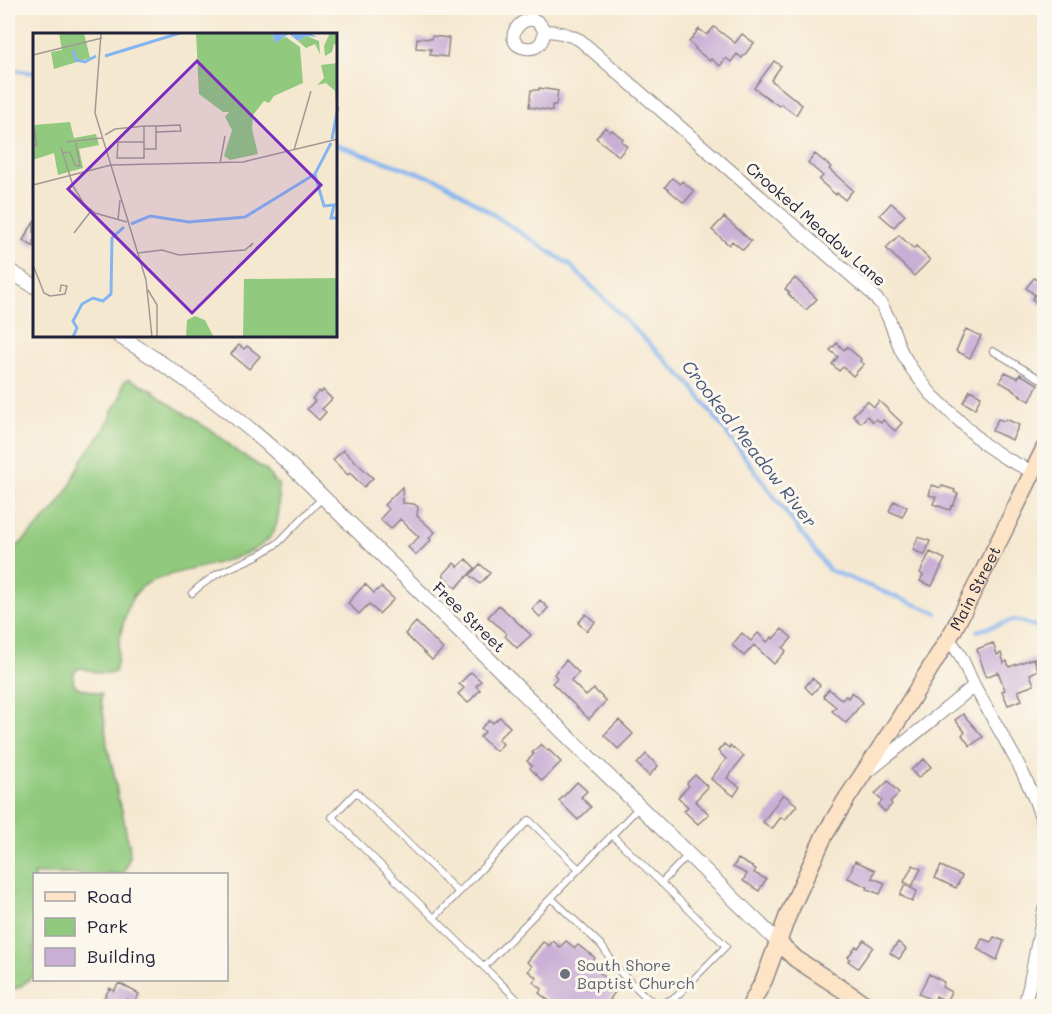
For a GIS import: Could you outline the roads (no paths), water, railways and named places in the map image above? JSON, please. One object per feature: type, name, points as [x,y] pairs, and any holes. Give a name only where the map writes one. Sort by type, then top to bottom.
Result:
[{"type":"main road","name":"Main Street","points":[[750,1006],[764,980],[788,915],[824,836],[948,639],[1044,449]]},
{"type":"main road","points":[[778,942],[796,959],[868,1006]]},
{"type":"street","name":"Crooked Meadow Lane","points":[[544,31],[556,31],[580,40],[869,291],[880,304],[892,325],[906,359],[926,388],[984,444],[1005,458],[1034,472]]},
{"type":"street","points":[[8,270],[33,285]]},
{"type":"street","name":"Free Street","points":[[122,338],[228,410],[277,452],[778,942]]},
{"type":"street","points":[[948,639],[963,659],[974,686],[1029,785],[1044,827]]},
{"type":"street","name":"Main Street","points":[[860,777],[974,686]]},
{"type":"street","points":[[896,724],[912,732],[920,729]]},
{"type":"street","points":[[1025,1005],[1044,909]]},
{"type":"lane","points":[[993,351],[1044,381]]},
{"type":"lane","points":[[192,593],[217,574],[259,555],[278,543],[324,497]]},
{"type":"lane","points":[[458,892],[356,792],[332,817],[524,1006]]},
{"type":"lane","points":[[484,967],[639,807]]},
{"type":"lane","points":[[434,918],[529,820],[579,868]]},
{"type":"lane","points":[[551,898],[601,945],[620,972],[636,988],[655,1002],[663,1003],[676,997],[726,946],[612,835]]},
{"type":"lane","points":[[662,883],[688,855]]},
{"type":"waterway","points":[[8,20],[14,8]]},
{"type":"waterway","name":"Crooked Meadow River","points":[[8,69],[33,73]]},
{"type":"waterway","name":"Crooked Meadow River","points":[[338,146],[442,181],[570,265],[690,384],[829,570],[937,613]]},
{"type":"waterway","name":"Crooked Meadow River","points":[[977,631],[1015,620],[1044,629]]},
{"type":"place","name":"South Shore Baptist Church","points":[[565,974]]}]
